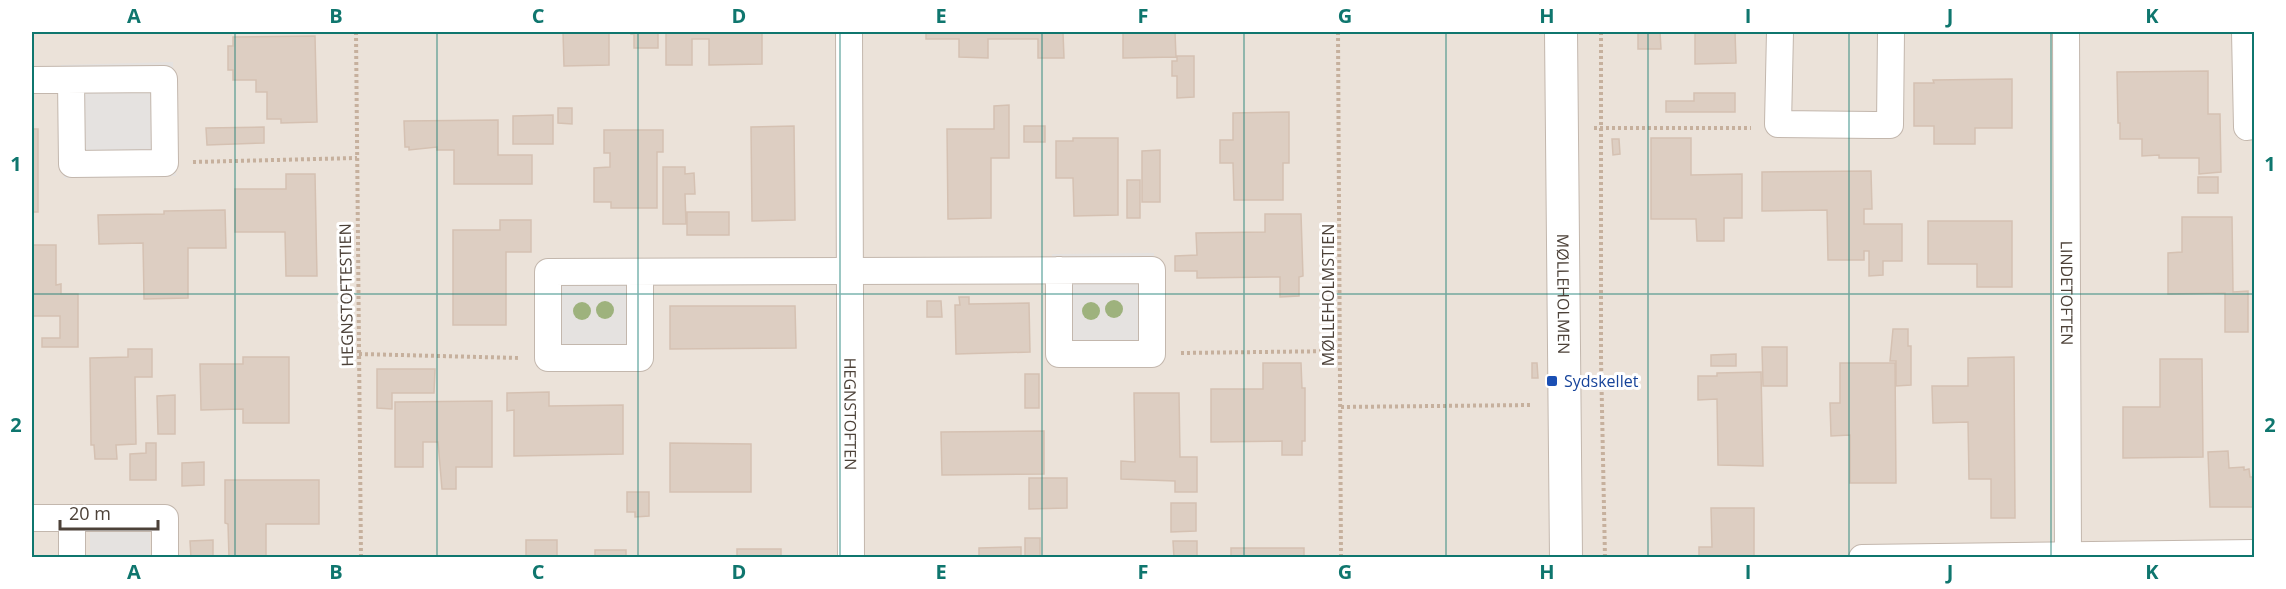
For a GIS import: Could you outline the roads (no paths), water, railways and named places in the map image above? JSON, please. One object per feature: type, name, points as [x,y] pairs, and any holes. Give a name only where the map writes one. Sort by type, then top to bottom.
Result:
[{"type":"street","name":"HEGNSTOFTEN","points":[[849,32],[851,558]]},
{"type":"street","name":"MØLLEHOLMEN","points":[[1561,32],[1566,558]]},
{"type":"street","points":[[1779,32],[1778,124],[1890,125],[1892,32]]},
{"type":"street","name":"LINDETOFTEN","points":[[2066,32],[2068,556]]},
{"type":"street","points":[[2245,32],[2247,127],[2254,126]]},
{"type":"street","points":[[32,80],[71,80],[164,80],[165,163],[72,164],[71,80]]},
{"type":"street","points":[[640,272],[640,358],[548,358],[548,272],[1059,270],[1152,270],[1152,354],[1059,354],[1059,270]]},
{"type":"street","points":[[72,518],[72,558]]},
{"type":"street","points":[[32,519],[165,518],[165,558]]},
{"type":"street","points":[[1862,558],[2254,555]]},
{"type":"place","name":"Sydskellet","points":[[1552,381]]}]
